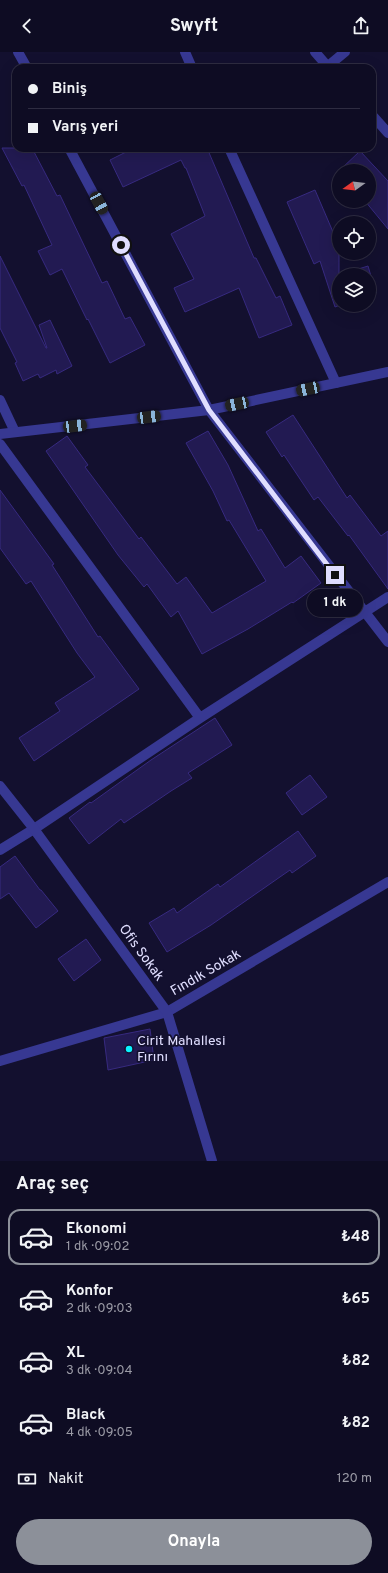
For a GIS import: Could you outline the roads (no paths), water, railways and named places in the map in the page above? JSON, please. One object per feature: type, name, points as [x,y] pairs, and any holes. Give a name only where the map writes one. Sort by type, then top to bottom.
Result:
[{"type":"street","points":[[18,52],[25,64]]},
{"type":"street","points":[[185,52],[190,64]]},
{"type":"street","points":[[315,52],[325,64]]},
{"type":"street","points":[[331,64],[345,52]]},
{"type":"street","points":[[376,120],[388,133]]},
{"type":"street","points":[[71,152],[209,410],[364,613],[388,642]]},
{"type":"street","points":[[231,152],[336,383]]},
{"type":"street","points":[[0,434],[209,410],[388,372]]},
{"type":"street","points":[[0,400],[15,432]]},
{"type":"street","points":[[0,444],[200,718]]},
{"type":"street","points":[[0,850],[34,829],[200,718],[388,597]]},
{"type":"street","name":"Ofis Sokak","points":[[0,786],[34,829],[167,1012],[212,1161]]},
{"type":"street","name":"Fındık Sokak","points":[[0,1061],[167,1012],[388,882]]},
{"type":"place","name":"Cirit Mahallesi Fırını","points":[[129,1049]]}]
